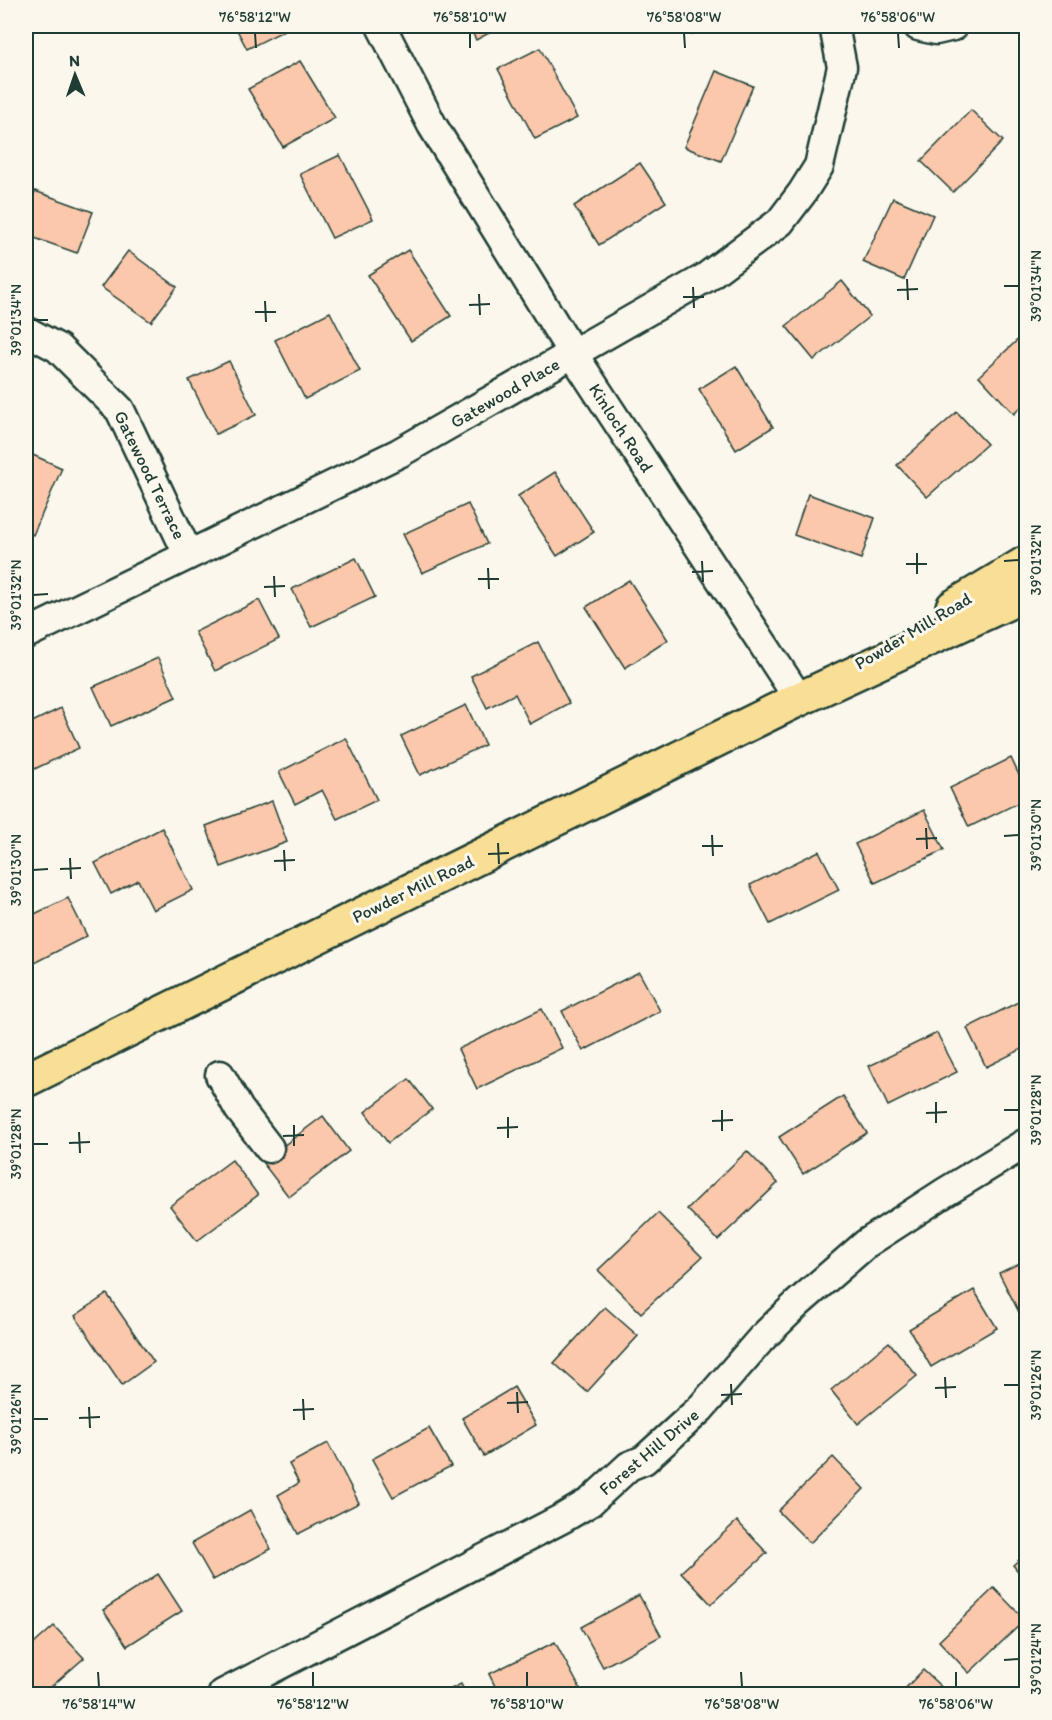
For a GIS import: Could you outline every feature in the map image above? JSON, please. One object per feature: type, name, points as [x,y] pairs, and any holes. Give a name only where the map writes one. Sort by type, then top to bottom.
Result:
[{"type":"main road","name":"Powder Mill Road","points":[[800,699],[1026,563]]},
{"type":"main road","name":"Powder Mill Road","points":[[26,1080],[800,699],[1026,594]]},
{"type":"street","name":"Kinloch Road","points":[[381,26],[432,125],[573,354],[800,699]]},
{"type":"street","name":"Gatewood Place","points":[[26,634],[399,453],[705,278],[780,222],[819,166],[842,67],[834,26]]},
{"type":"street","points":[[918,26],[936,30],[952,26]]},
{"type":"street","name":"Gatewood Terrace","points":[[26,331],[58,348],[120,410],[188,554]]},
{"type":"street","points":[[220,1075],[239,1109],[268,1148]]},
{"type":"street","name":"Forest Hill Drive","points":[[223,1695],[590,1502],[629,1467],[644,1460],[700,1409],[762,1338],[867,1243],[1026,1143]]},
{"type":"building","points":[[235,26],[285,26],[287,29],[247,49]]},
{"type":"building","points":[[469,26],[502,26],[476,40]]},
{"type":"building","points":[[687,26],[708,26],[691,35]]},
{"type":"building","points":[[540,48],[577,118],[535,139],[498,69]]},
{"type":"building","points":[[300,61],[335,118],[283,147],[248,89]]},
{"type":"building","points":[[716,71],[753,86],[721,161],[684,147]]},
{"type":"building","points":[[971,110],[1003,141],[953,192],[921,161]]},
{"type":"building","points":[[340,155],[373,219],[332,238],[300,174]]},
{"type":"building","points":[[640,163],[666,202],[599,245],[574,206]]},
{"type":"building","points":[[35,191],[93,212],[77,253],[26,235],[26,218]]},
{"type":"building","points":[[893,198],[933,215],[904,280],[863,262]]},
{"type":"building","points":[[408,250],[451,316],[411,341],[368,275]]},
{"type":"building","points":[[128,251],[177,287],[151,322],[101,287]]},
{"type":"building","points":[[842,281],[870,316],[814,360],[786,326]]},
{"type":"building","points":[[330,312],[360,371],[305,399],[275,340]]},
{"type":"building","points":[[1026,332],[1026,402],[1014,414],[979,376]]},
{"type":"building","points":[[229,361],[256,415],[216,434],[189,380]]},
{"type":"building","points":[[736,366],[773,427],[736,450],[699,389]]},
{"type":"building","points":[[957,412],[987,444],[927,497],[897,465]]},
{"type":"building","points":[[26,452],[62,468],[33,535],[26,531]]},
{"type":"building","points":[[555,472],[594,532],[557,556],[518,496]]},
{"type":"building","points":[[808,494],[875,518],[861,559],[794,535]]},
{"type":"building","points":[[468,504],[487,544],[422,573],[403,534]]},
{"type":"building","points":[[356,558],[375,597],[311,627],[292,589]]},
{"type":"building","points":[[629,580],[668,640],[625,668],[586,607]]},
{"type":"building","points":[[259,600],[279,639],[215,671],[195,632]]},
{"type":"building","points":[[538,642],[569,703],[530,724],[515,694],[487,708],[471,676]]},
{"type":"building","points":[[158,658],[176,697],[111,726],[93,687]]},
{"type":"building","points":[[466,705],[485,745],[420,775],[401,736]]},
{"type":"building","points":[[61,708],[79,748],[26,773],[26,725]]},
{"type":"building","points":[[346,738],[377,800],[337,819],[322,790],[295,804],[279,772]]},
{"type":"building","points":[[1011,758],[1026,790],[1026,799],[969,827],[950,788]]},
{"type":"building","points":[[272,801],[287,842],[221,867],[206,826]]},
{"type":"building","points":[[924,810],[944,850],[875,883],[855,844]]},
{"type":"building","points":[[162,828],[193,890],[153,910],[138,880],[111,894],[95,863]]},
{"type":"building","points":[[819,851],[839,890],[770,924],[750,885]]},
{"type":"building","points":[[68,898],[87,936],[26,967],[26,918]]},
{"type":"building","points":[[639,972],[660,1011],[583,1051],[562,1011]]},
{"type":"building","points":[[1024,999],[1026,1003],[1026,1047],[986,1067],[967,1028]]},
{"type":"building","points":[[542,1009],[562,1048],[477,1089],[458,1049]]},
{"type":"building","points":[[937,1033],[957,1072],[888,1106],[869,1066]]},
{"type":"building","points":[[409,1079],[432,1109],[388,1143],[365,1112]]},
{"type":"building","points":[[843,1096],[867,1133],[803,1174],[779,1137]]},
{"type":"building","points":[[323,1116],[349,1151],[289,1197],[262,1162]]},
{"type":"building","points":[[747,1151],[778,1183],[718,1240],[687,1209]]},
{"type":"building","points":[[232,1160],[258,1195],[197,1241],[170,1206]]},
{"type":"building","points":[[658,1213],[702,1257],[641,1313],[598,1270]]},
{"type":"building","points":[[1026,1260],[1026,1309],[1019,1312],[999,1273]]},
{"type":"building","points":[[974,1290],[997,1328],[931,1367],[909,1329]]},
{"type":"building","points":[[107,1294],[154,1362],[122,1385],[75,1316]]},
{"type":"building","points":[[605,1307],[638,1336],[587,1392],[554,1363]]},
{"type":"building","points":[[889,1342],[917,1376],[858,1424],[831,1390]]},
{"type":"building","points":[[514,1387],[536,1425],[484,1456],[462,1418]]},
{"type":"building","points":[[429,1428],[451,1466],[393,1497],[372,1459]]},
{"type":"building","points":[[328,1443],[359,1503],[298,1534],[278,1495],[299,1483],[289,1464]]},
{"type":"building","points":[[833,1457],[864,1489],[810,1543],[778,1511]]},
{"type":"building","points":[[250,1510],[271,1549],[213,1580],[192,1543]]},
{"type":"building","points":[[737,1521],[767,1553],[711,1604],[681,1572]]},
{"type":"building","points":[[1026,1554],[1026,1581],[1013,1565]]},
{"type":"building","points":[[158,1574],[182,1611],[127,1646],[103,1610]]},
{"type":"building","points":[[994,1588],[1025,1620],[969,1673],[939,1641]]},
{"type":"building","points":[[639,1595],[661,1636],[603,1667],[581,1627]]},
{"type":"building","points":[[54,1626],[84,1658],[43,1694],[26,1694],[26,1651]]},
{"type":"building","points":[[555,1642],[583,1694],[499,1694],[489,1674]]},
{"type":"building","points":[[923,1670],[949,1694],[900,1694]]},
{"type":"building","points":[[461,1684],[466,1694],[441,1694]]}]
